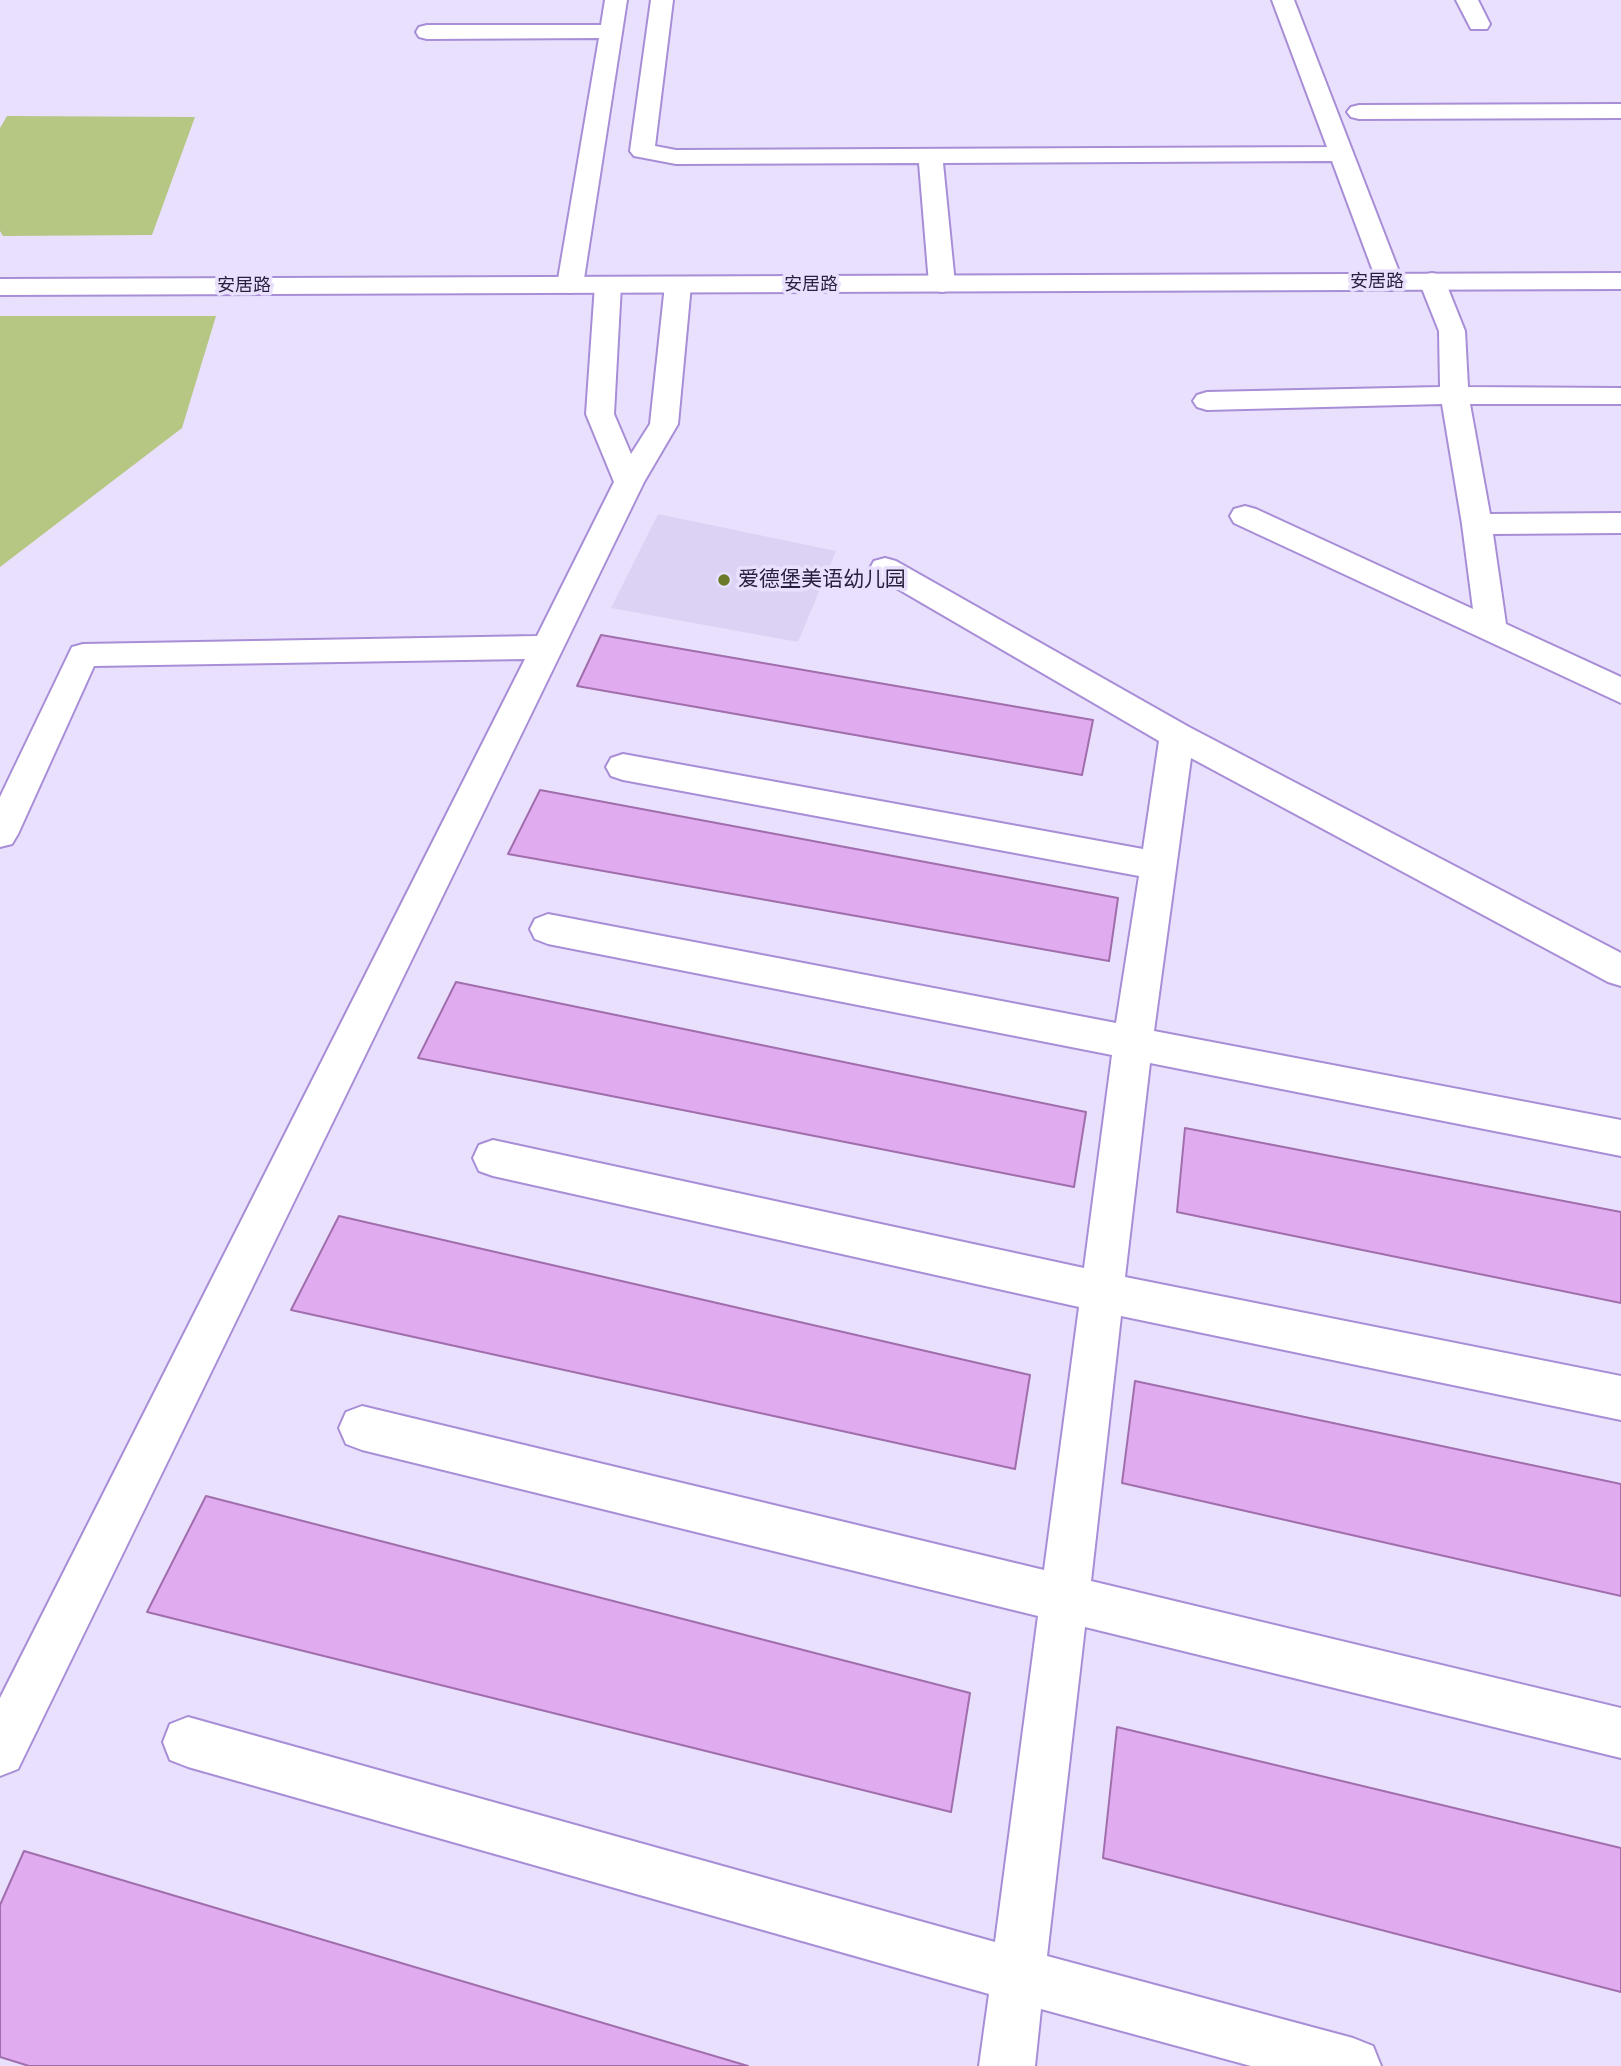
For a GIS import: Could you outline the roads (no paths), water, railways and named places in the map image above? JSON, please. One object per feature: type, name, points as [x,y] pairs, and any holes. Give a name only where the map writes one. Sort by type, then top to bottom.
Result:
[{"type":"street","points":[[570,285],[616,0]]},
{"type":"street","points":[[662,0],[642,151],[676,157],[1341,154]]},
{"type":"street","points":[[1283,0],[1390,282]]},
{"type":"street","points":[[1466,0],[1479,24]]},
{"type":"street","points":[[427,32],[611,31]]},
{"type":"street","points":[[1359,112],[1621,111]]},
{"type":"street","points":[[930,156],[942,284]]},
{"type":"street","points":[[1432,281],[1452,331],[1454,396],[1477,524],[1490,630]]},
{"type":"street","name":"安居路","points":[[0,287],[1621,281]]},
{"type":"street","points":[[608,285],[600,414],[629,482]]},
{"type":"street","points":[[0,1751],[629,482],[664,424],[678,285]]},
{"type":"street","points":[[1207,401],[1621,396]]},
{"type":"street","points":[[1245,516],[1621,691]]},
{"type":"street","points":[[1477,524],[1621,523]]},
{"type":"street","points":[[885,568],[1177,736],[1621,971]]},
{"type":"street","points":[[0,834],[83,655],[547,648]]},
{"type":"street","points":[[1006,2066],[1133,1042],[1177,736]]},
{"type":"street","points":[[624,767],[1158,866]]},
{"type":"street","points":[[548,929],[1621,1138]]},
{"type":"street","points":[[493,1158],[1103,1292],[1621,1398]]},
{"type":"street","points":[[362,1428],[1621,1733]]},
{"type":"street","points":[[188,1742],[1019,1976],[1353,2066]]},
{"type":"place","name":"爱德堡美语幼儿园","points":[[724,580]]}]
